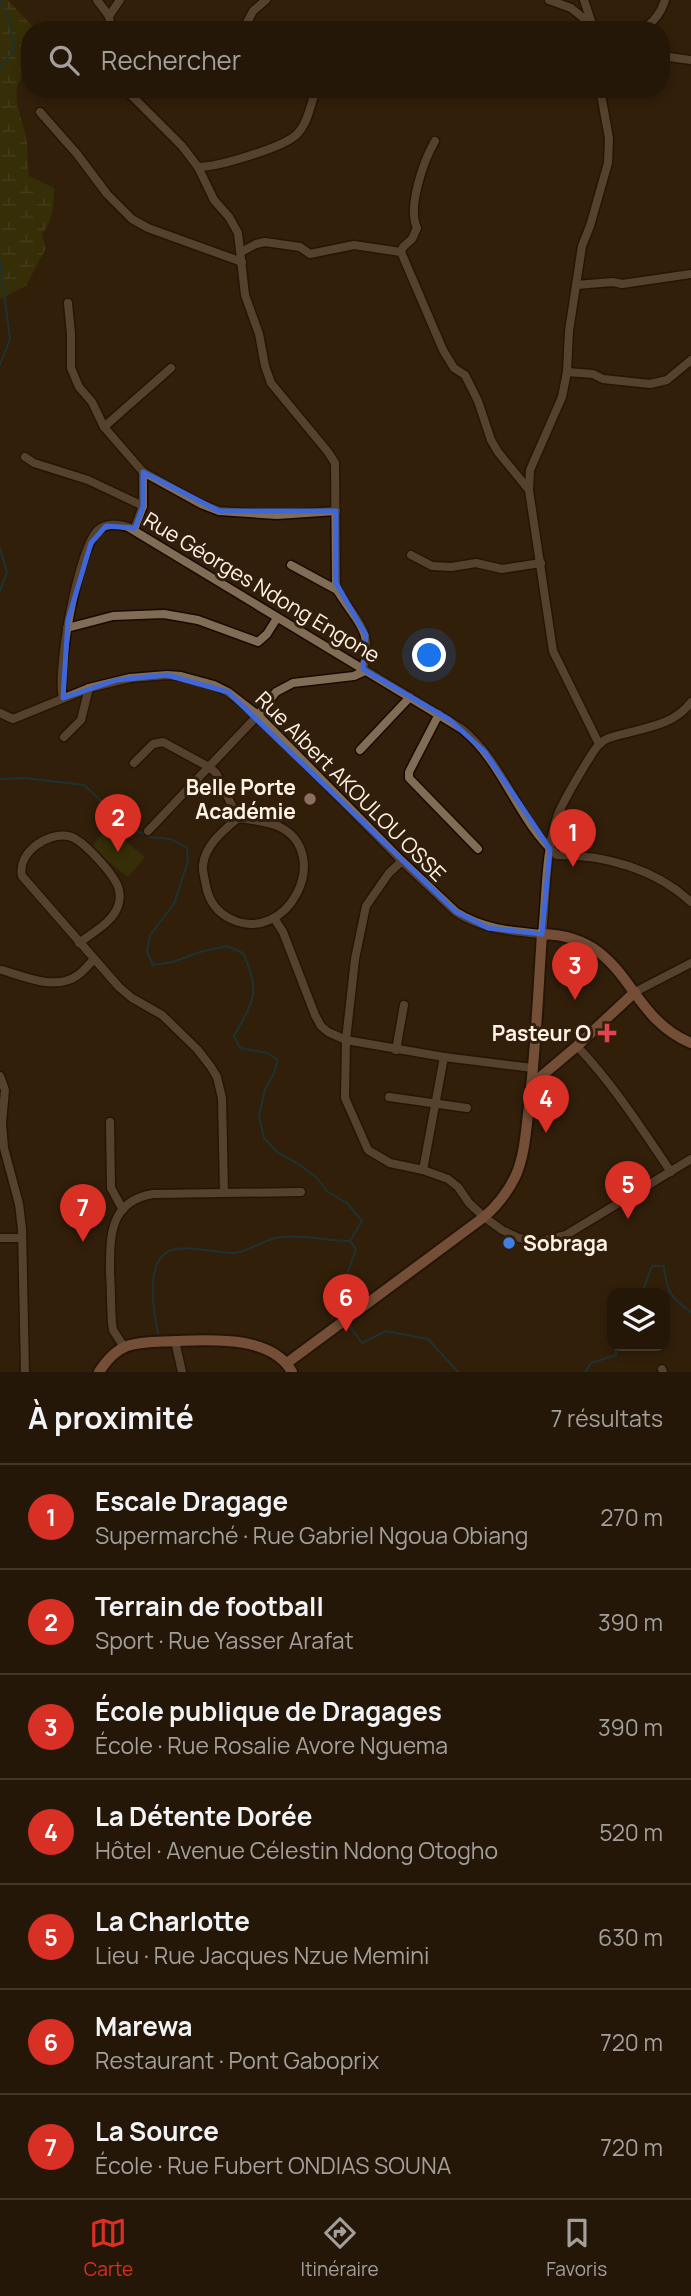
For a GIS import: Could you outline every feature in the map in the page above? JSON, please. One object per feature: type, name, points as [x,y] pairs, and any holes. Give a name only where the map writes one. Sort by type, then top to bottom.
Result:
[{"type":"main road","points":[[99,1372],[109,1358],[124,1347],[153,1342],[211,1340],[258,1347],[290,1367],[355,1312],[498,1205],[517,1173],[523,1150],[533,1068],[542,934],[590,945],[610,960],[650,1015],[662,1027],[691,1043]]},
{"type":"main road","points":[[531,1085],[635,992]]},
{"type":"street","points":[[96,0],[109,16],[110,21]]},
{"type":"street","points":[[109,16],[120,0]]},
{"type":"street","points":[[248,21],[253,11],[266,0]]},
{"type":"street","points":[[549,0],[571,8],[586,21]]},
{"type":"street","points":[[584,0],[591,21]]},
{"type":"street","points":[[652,21],[662,10],[665,0]]},
{"type":"street","points":[[670,57],[691,60]]},
{"type":"street","points":[[134,98],[182,146],[198,167],[214,200],[229,217],[238,233],[245,295],[259,334],[271,383],[335,463],[337,590]]},
{"type":"street","points":[[198,167],[257,153],[284,143],[296,135],[304,124],[313,98]]},
{"type":"street","points":[[598,744],[553,651],[529,490],[530,470],[558,408],[567,372],[569,331],[582,246],[608,163],[609,138],[602,98]]},
{"type":"street","points":[[40,112],[107,194],[132,219],[148,228],[242,262]]},
{"type":"street","points":[[435,141],[427,156],[418,187],[414,222],[417,228],[401,252],[443,350],[454,368],[466,375],[491,440],[529,490]]},
{"type":"street","points":[[241,252],[265,242],[300,247],[310,254],[355,245],[401,252]]},
{"type":"street","points":[[576,285],[613,282],[622,284],[691,274]]},
{"type":"street","points":[[68,303],[71,368],[79,387],[92,402],[104,427],[143,472],[219,511],[277,515],[336,511]]},
{"type":"street","points":[[567,372],[593,373],[603,379],[650,383],[667,380],[691,360]]},
{"type":"street","points":[[104,427],[171,368]]},
{"type":"street","points":[[25,457],[34,463],[88,480],[143,506]]},
{"type":"street","points":[[134,530],[143,506],[143,472]]},
{"type":"street","name":"Rue Géorges Ndong Engone","points":[[63,698],[61,681],[67,628],[78,580],[95,534],[99,529],[121,524],[439,714],[477,742],[550,849]]},
{"type":"street","points":[[411,555],[432,566],[451,567],[476,563],[502,569],[541,563]]},
{"type":"street","points":[[148,831],[258,715],[276,692],[293,683],[354,676],[364,670],[368,649],[366,635],[337,590],[290,565]]},
{"type":"street","points":[[67,628],[113,616],[164,614],[198,620],[258,642],[277,618]]},
{"type":"street","name":"Rue Albert AKOULOU OSSE","points":[[0,713],[13,719],[89,688],[130,678],[181,676],[228,692],[258,715],[402,861],[464,918],[488,928],[542,934]]},
{"type":"street","points":[[64,737],[81,720],[89,688]]},
{"type":"street","points":[[360,750],[410,697]]},
{"type":"street","points":[[542,934],[550,849],[559,811],[598,744],[612,737],[667,722],[681,714],[691,702]]},
{"type":"street","points":[[439,714],[409,772],[409,778],[478,849]]},
{"type":"street","points":[[134,763],[158,742],[163,742],[209,767],[222,784],[238,818]]},
{"type":"street","points":[[238,818],[280,827],[298,842],[305,865],[300,887],[291,905],[274,918],[261,923],[248,924],[222,914],[212,905],[207,892],[202,866],[206,853],[223,831],[238,818]]},
{"type":"street","points":[[79,943],[115,912],[119,905],[119,888],[107,869],[76,838],[57,836],[38,844],[28,852],[22,862],[22,876],[79,943],[120,988],[174,1026],[197,1049],[217,1077],[222,1098],[224,1192]]},
{"type":"street","points":[[550,849],[557,855],[609,860],[638,869],[672,886],[691,902]]},
{"type":"street","points":[[402,861],[389,873],[366,906],[355,959],[346,1040],[345,1098],[368,1150],[390,1163],[423,1170],[448,1180],[458,1187],[469,1203],[484,1217],[502,1230],[519,1238],[538,1242],[548,1241],[578,1228],[691,1159]]},
{"type":"street","points":[[274,918],[284,932],[304,991],[321,1026],[336,1037],[396,1050],[533,1068]]},
{"type":"street","points":[[2,970],[52,982],[64,982],[79,975],[94,959]]},
{"type":"street","points":[[635,992],[691,963]]},
{"type":"street","points":[[396,1050],[404,1005]]},
{"type":"street","points":[[577,1046],[625,1104],[671,1172]]},
{"type":"street","points":[[423,1170],[444,1057]]},
{"type":"street","points":[[0,1076],[5,1090],[2,1137],[19,1204],[25,1372]]},
{"type":"street","points":[[389,1097],[467,1108]]},
{"type":"street","points":[[110,1122],[110,1188],[122,1210]]},
{"type":"street","points":[[124,1347],[113,1330],[110,1261],[110,1236],[122,1210],[145,1195],[300,1192]]},
{"type":"street","points":[[0,1238],[21,1238]]},
{"type":"street","points":[[173,1341],[182,1372]]},
{"type":"highlighted area","points":[[143,472],[219,511],[336,511],[336,583],[366,635],[363,669],[450,720],[485,752],[550,849],[542,934],[488,928],[456,912],[228,692],[167,675],[117,680],[63,698],[68,620],[91,543],[106,526],[135,528],[143,506]]},
{"type":"green space","points":[[0,0],[8,0],[28,21],[21,21],[21,78],[16,93],[27,142],[29,176],[54,188],[54,201],[49,223],[42,234],[46,248],[26,286],[0,299]]},
{"type":"green space","points":[[108,827],[145,857],[128,877],[91,848]]},
{"type":"waterway","points":[[0,1],[7,14],[15,48],[0,68]]},
{"type":"waterway","points":[[0,260],[10,339],[0,365]]},
{"type":"waterway","points":[[0,548],[7,573],[0,591]]},
{"type":"waterway","points":[[0,779],[24,778],[84,785],[129,827],[150,837],[171,839],[187,848],[188,861],[174,904],[150,935],[147,952],[153,965],[227,946],[243,953],[252,977],[253,996],[234,1036],[240,1048],[267,1053],[278,1060],[265,1089],[259,1116],[264,1138],[277,1152],[316,1177],[328,1192],[347,1203],[362,1221],[350,1241],[289,1236],[274,1238],[234,1253],[193,1249],[169,1251],[161,1257],[154,1278],[153,1303],[159,1337]]},
{"type":"waterway","points":[[345,1315],[339,1303],[339,1295],[356,1250],[351,1242]]},
{"type":"waterway","points":[[644,1288],[652,1266],[664,1266],[669,1288]]},
{"type":"waterway","points":[[670,1291],[691,1312]]},
{"type":"waterway","points":[[348,1324],[362,1343],[386,1331],[428,1339],[458,1372]]},
{"type":"waterway","points":[[585,1372],[591,1363],[616,1355],[616,1351]]},
{"type":"place","name":"Belle Porte Académie","points":[[310,799]]},
{"type":"place","name":"Terrain de football","points":[[118,852]]},
{"type":"place","name":"Escale Dragage","points":[[573,867]]},
{"type":"place","name":"École publique de Dragages","points":[[575,1000]]},
{"type":"place","name":"Pasteur O","points":[[607,1033]]},
{"type":"place","name":"La Détente Dorée","points":[[546,1133]]},
{"type":"place","name":"La Charlotte","points":[[628,1219]]},
{"type":"place","name":"La Source","points":[[83,1242]]},
{"type":"place","name":"Sobraga","points":[[509,1243]]},
{"type":"place","name":"Marewa","points":[[346,1332]]}]
